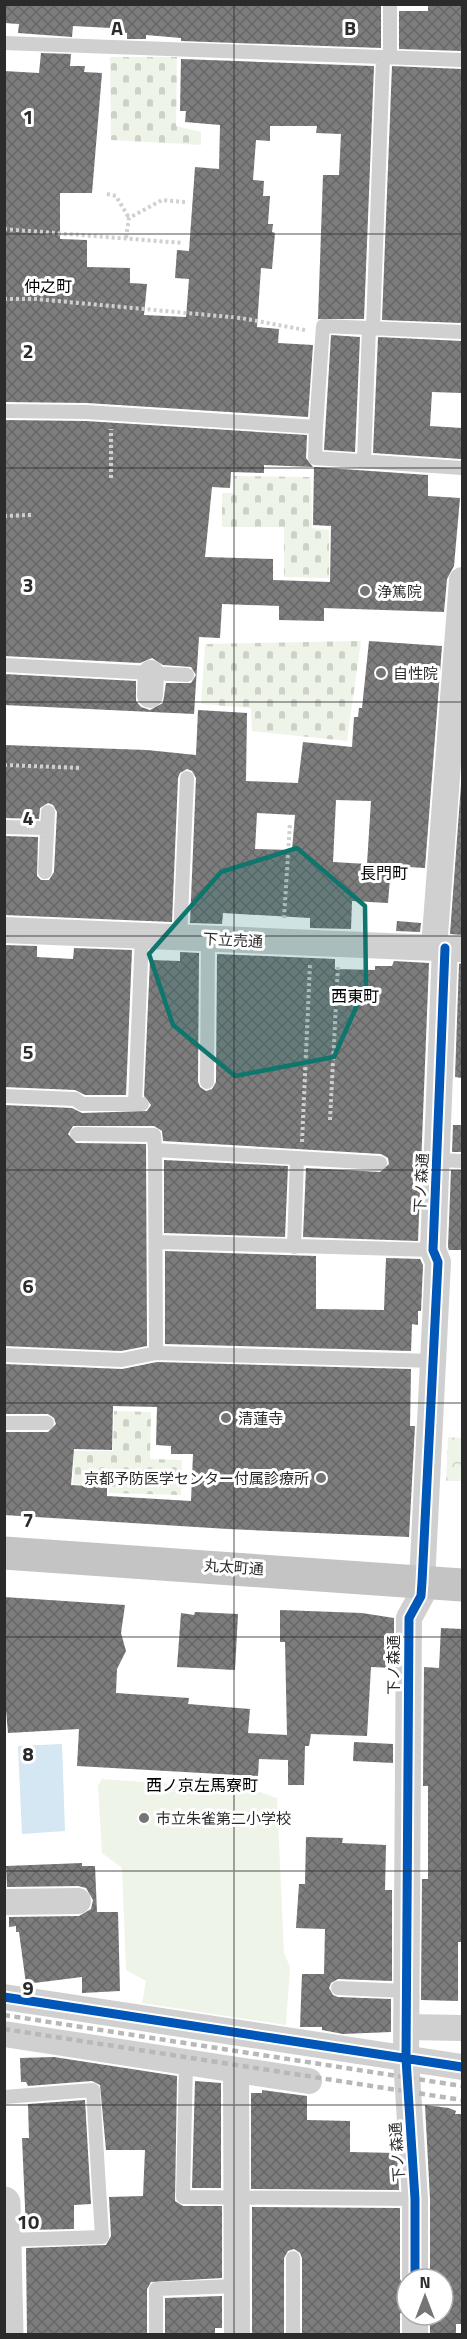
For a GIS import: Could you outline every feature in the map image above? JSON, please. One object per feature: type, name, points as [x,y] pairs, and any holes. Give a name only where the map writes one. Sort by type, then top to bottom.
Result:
[{"type":"main road","name":"丸太町通","points":[[4,1553],[422,1589],[462,1585]]},
{"type":"street","name":"下ノ森通","points":[[415,2267],[415,2199],[406,2058],[409,1618],[422,1589],[438,1262],[433,1250],[450,1160],[447,948],[462,580]]},
{"type":"street","name":"下立売通","points":[[4,930],[447,948]]},
{"type":"street","points":[[4,1902],[78,1901]]},
{"type":"street","points":[[4,1997],[462,2067]]},
{"type":"street","points":[[407,2027],[462,2028]]},
{"type":"street","points":[[4,2034],[309,2081]]},
{"type":"street","points":[[236,2070],[237,2334]]},
{"type":"street","points":[[4,2203],[7,2334]]},
{"type":"lane","points":[[364,461],[390,4]]},
{"type":"lane","points":[[4,43],[462,60]]},
{"type":"lane","points":[[462,332],[323,326],[315,458],[462,468]]},
{"type":"lane","points":[[4,411],[111,414],[316,427]]},
{"type":"lane","points":[[4,665],[150,684],[187,675]]},
{"type":"lane","points":[[180,937],[187,778]]},
{"type":"lane","points":[[45,872],[48,812]]},
{"type":"lane","points":[[4,827],[47,828]]},
{"type":"lane","points":[[4,1096],[75,1099],[82,1104],[139,1104],[142,935]]},
{"type":"lane","points":[[207,1082],[208,938]]},
{"type":"lane","points":[[77,1134],[154,1135],[153,1192],[156,1202],[157,1242],[156,1353]]},
{"type":"lane","points":[[155,1150],[380,1163]]},
{"type":"lane","points":[[294,1247],[299,1158]]},
{"type":"lane","points":[[157,1242],[433,1250]]},
{"type":"lane","points":[[4,1356],[122,1360],[156,1353],[434,1361]]},
{"type":"lane","points":[[4,1423],[47,1423]]},
{"type":"lane","points":[[338,1988],[406,1990]]},
{"type":"lane","points":[[186,2062],[183,2198],[415,2199]]},
{"type":"lane","points":[[4,2097],[93,2090],[102,2237],[6,2240]]},
{"type":"lane","points":[[293,2258],[293,2334]]},
{"type":"lane","points":[[156,2334],[156,2289],[237,2286]]},
{"type":"path","points":[[107,194],[116,196],[129,218],[126,238]]},
{"type":"path","points":[[129,218],[162,200],[186,202]]},
{"type":"path","points":[[4,229],[183,243]]},
{"type":"path","points":[[4,299],[36,299],[241,318],[322,334]]},
{"type":"path","points":[[111,414],[111,478]]},
{"type":"path","points":[[4,516],[31,515]]},
{"type":"path","points":[[4,765],[82,768]]},
{"type":"path","points":[[283,942],[290,823]]},
{"type":"path","points":[[299,1158],[310,943]]},
{"type":"path","points":[[330,1120],[337,1020],[338,944]]},
{"type":"highlighted area","points":[[297,848],[365,906],[366,985],[334,1057],[235,1076],[173,1025],[149,954],[221,872]]},
{"type":"green space","points":[[110,57],[177,57],[176,126],[201,132],[201,145],[111,140]]},
{"type":"green space","points":[[234,476],[311,477],[312,528],[329,530],[329,578],[284,577],[284,527],[222,527],[222,493],[234,493]]},
{"type":"green space","points":[[361,641],[347,741],[252,731],[251,708],[201,704],[205,644]]},
{"type":"green space","points":[[114,1411],[151,1412],[150,1459],[182,1460],[181,1495],[109,1493],[109,1487],[73,1484],[74,1451],[113,1451]]},
{"type":"green space","points":[[448,1437],[462,1438],[462,1481],[446,1481]]},
{"type":"green space","points":[[102,1779],[254,1790],[277,1798],[284,1953],[290,1967],[286,2025],[142,2003],[146,1981],[126,1970],[122,1868],[102,1853],[98,1786]]},
{"type":"water","points":[[62,1744],[65,1831],[22,1834],[18,1746]]},
{"type":"building","points":[[4,4],[381,4],[381,48],[181,41],[181,38],[146,35],[146,39],[127,39],[127,33],[111,32],[111,28],[73,26],[72,37],[18,33],[19,24],[4,23]]},
{"type":"building","points":[[462,4],[462,51],[399,49],[399,11],[428,11],[428,6]]},
{"type":"building","points":[[41,53],[71,54],[70,66],[85,66],[84,72],[102,73],[92,193],[60,193],[60,239],[87,240],[87,267],[130,268],[130,283],[147,284],[144,315],[186,317],[189,279],[175,278],[177,250],[189,251],[195,167],[219,169],[220,125],[185,122],[186,111],[180,111],[181,59],[374,66],[364,319],[318,319],[323,175],[339,175],[341,134],[316,133],[317,126],[270,126],[270,141],[256,140],[253,180],[264,181],[263,196],[270,196],[268,224],[273,224],[272,232],[275,233],[272,269],[261,268],[257,327],[279,329],[278,343],[313,345],[308,417],[87,403],[4,402],[4,71],[39,73]]},
{"type":"building","points":[[392,66],[462,69],[462,323],[382,320]]},
{"type":"building","points":[[331,335],[360,337],[355,452],[324,450]]},
{"type":"building","points":[[378,337],[462,341],[462,393],[432,392],[430,426],[462,428],[461,459],[373,453]]},
{"type":"building","points":[[4,420],[86,421],[307,435],[306,458],[313,467],[264,465],[264,473],[231,472],[230,488],[212,487],[205,557],[273,559],[273,580],[330,582],[331,526],[313,525],[314,467],[428,475],[428,496],[460,498],[454,566],[447,579],[444,612],[324,608],[324,621],[279,620],[279,606],[222,604],[220,638],[199,637],[194,714],[4,705],[4,674],[136,681],[136,701],[141,707],[150,710],[163,703],[166,683],[191,683],[196,675],[191,667],[163,665],[152,658],[140,663],[4,656]]},
{"type":"building","points":[[369,641],[442,646],[425,868],[391,866],[388,903],[352,901],[351,929],[310,928],[310,918],[223,913],[222,924],[190,923],[196,778],[192,771],[187,769],[180,773],[178,778],[172,922],[4,915],[4,836],[38,837],[37,876],[41,880],[49,880],[54,872],[57,812],[53,805],[48,803],[40,808],[39,819],[4,818],[4,745],[147,750],[196,755],[198,710],[247,713],[246,781],[298,783],[303,742],[352,747],[354,717],[358,717],[359,708],[362,708]],"holes":[[[336,800],[371,801],[367,864],[333,862]],[[257,813],[295,815],[292,850],[255,849]]]},
{"type":"building","points":[[462,771],[462,935],[450,934]]},
{"type":"building","points":[[397,921],[421,923],[420,932],[396,931]]},
{"type":"building","points":[[4,945],[37,946],[37,957],[73,959],[74,948],[132,950],[126,1095],[85,1095],[75,1090],[4,1087]]},
{"type":"building","points":[[180,952],[199,953],[198,1082],[200,1087],[206,1091],[212,1089],[216,1082],[217,954],[335,959],[335,969],[375,970],[375,966],[392,966],[394,961],[429,963],[418,1241],[303,1237],[306,1168],[380,1172],[389,1164],[388,1158],[381,1154],[163,1141],[162,1131],[154,1126],[73,1126],[68,1134],[76,1143],[146,1144],[147,1346],[121,1351],[4,1346],[4,1105],[72,1108],[82,1113],[147,1111],[151,1105],[144,1096],[150,960],[180,961]]},
{"type":"building","points":[[462,963],[462,1078],[455,1077],[459,964]]},
{"type":"building","points":[[453,1125],[462,1125],[462,1152],[452,1152]]},
{"type":"building","points":[[164,1160],[288,1166],[285,1237],[164,1233]]},
{"type":"building","points":[[451,1170],[462,1170],[462,1250],[449,1250],[448,1247]]},
{"type":"building","points":[[165,1251],[316,1256],[316,1309],[384,1310],[386,1258],[420,1259],[423,1265],[421,1311],[418,1311],[418,1325],[412,1324],[411,1351],[165,1344]]},
{"type":"building","points":[[157,1362],[411,1369],[410,1426],[415,1426],[409,1537],[228,1529],[4,1515],[4,1432],[48,1432],[56,1424],[54,1418],[48,1414],[4,1414],[4,1364],[122,1369]],"holes":[[[113,1406],[157,1407],[156,1445],[171,1446],[171,1454],[193,1454],[191,1501],[107,1496],[107,1487],[71,1485],[74,1449],[112,1450]]]},
{"type":"building","points":[[4,1597],[125,1605],[121,1633],[126,1651],[117,1669],[116,1693],[189,1698],[188,1704],[250,1709],[248,1733],[287,1735],[285,1642],[280,1642],[280,1610],[362,1613],[394,1618],[394,1668],[371,1667],[367,1736],[311,1734],[309,1746],[305,1746],[304,1785],[288,1785],[288,1760],[259,1759],[258,1776],[77,1766],[79,1729],[8,1733],[4,1688]]},
{"type":"building","points":[[195,1612],[238,1614],[235,1670],[177,1667],[181,1613],[194,1615]]},
{"type":"building","points":[[441,1628],[462,1629],[462,1942],[458,1942],[458,2001],[421,2000],[422,1879],[428,1879],[428,1786],[423,1786],[424,1667],[439,1668]]},
{"type":"building","points":[[354,1742],[393,1744],[393,1763],[353,1761]]},
{"type":"building","points":[[306,1837],[343,1838],[342,1843],[386,1845],[385,1890],[392,1890],[392,1981],[338,1979],[331,1983],[329,1988],[333,1995],[338,1997],[391,1999],[391,2032],[343,2034],[322,2030],[322,2027],[300,2027],[302,1974],[324,1974],[325,1929],[296,1928],[299,1884],[305,1884]]},
{"type":"building","points":[[82,1863],[82,1866],[95,1866],[97,1912],[118,1912],[120,1991],[82,1993],[82,1977],[26,1984],[19,1932],[16,1932],[16,1926],[9,1927],[9,1917],[79,1916],[91,1909],[93,1900],[86,1888],[78,1886],[7,1887],[6,1866]]},
{"type":"building","points":[[54,2057],[177,2076],[175,2201],[183,2206],[222,2206],[222,2278],[151,2282],[147,2289],[147,2334],[27,2334],[26,2248],[106,2245],[111,2236],[109,2197],[143,2196],[145,2150],[106,2150],[100,2085],[92,2081],[28,2086],[26,2082],[21,2082],[20,2058]]},
{"type":"building","points":[[195,2081],[221,2083],[221,2188],[192,2188]]},
{"type":"building","points":[[262,2090],[307,2096],[307,2120],[350,2121],[350,2152],[397,2153],[399,2190],[251,2189],[251,2093],[262,2093]]},
{"type":"building","points":[[85,2100],[91,2204],[74,2205],[74,2229],[26,2230],[22,2138],[29,2138],[28,2104]]},
{"type":"building","points":[[425,2105],[449,2108],[456,2111],[455,2114],[462,2114],[462,2324],[456,2324],[456,2334],[430,2334],[430,2327],[455,2327],[455,2267],[430,2267],[430,2199]]},
{"type":"building","points":[[252,2207],[400,2208],[400,2267],[395,2267],[395,2327],[400,2327],[400,2334],[302,2334],[302,2258],[300,2253],[294,2249],[288,2251],[284,2258],[284,2334],[252,2334]]},
{"type":"building","points":[[222,2296],[222,2328],[215,2328],[215,2334],[165,2334],[165,2298]]},
{"type":"railway","points":[[4,2015],[462,2086]]},
{"type":"railway","points":[[4,2029],[462,2100]]},
{"type":"cycle path","points":[[415,2267],[415,2199],[406,2059],[409,1618],[421,1596],[422,1582],[438,1262],[433,1250],[445,948]]},
{"type":"cycle path","points":[[4,1997],[462,2067]]},
{"type":"place","name":"浄篤院","points":[[365,591]]},
{"type":"place","name":"自性院","points":[[381,673]]},
{"type":"place","name":"清蓮寺","points":[[226,1418]]},
{"type":"place","name":"京都予防医学センター付属診療所","points":[[321,1478]]},
{"type":"place","name":"市立朱雀第二小学校","points":[[144,1818]]},
{"type":"district","name":"仲之町","points":[[48,286]]},
{"type":"district","name":"長門町","points":[[384,873]]},
{"type":"district","name":"西東町","points":[[355,996]]},
{"type":"district","name":"西ノ京左馬寮町","points":[[202,1785]]}]
